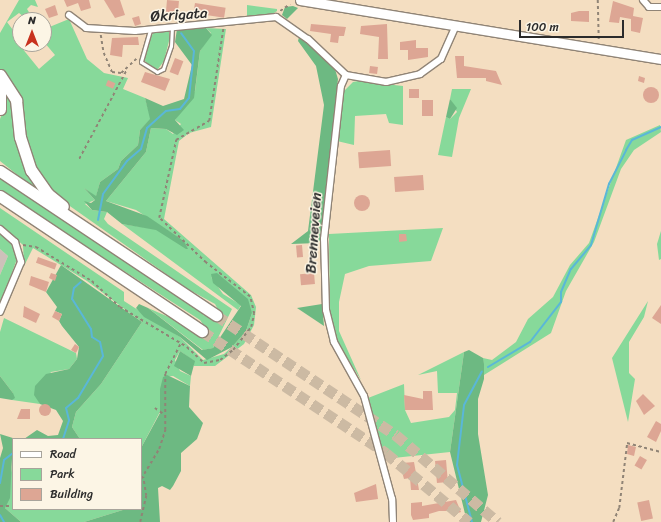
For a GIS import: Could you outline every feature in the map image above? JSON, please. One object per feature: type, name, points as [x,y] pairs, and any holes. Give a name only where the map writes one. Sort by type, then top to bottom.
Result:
[{"type":"highway","points":[[0,75],[16,100],[22,146],[36,178],[48,194],[97,235]]},
{"type":"highway","points":[[0,88],[0,109]]},
{"type":"highway","points":[[0,171],[216,315]]},
{"type":"highway","points":[[2,199],[202,331]]},
{"type":"main road","points":[[300,0],[661,59]]},
{"type":"street","points":[[643,0],[649,7],[661,7]]},
{"type":"street","name":"Økrigata","points":[[69,15],[82,26],[101,29],[150,30],[172,26],[223,25],[276,17]]},
{"type":"street","points":[[276,17],[308,39],[346,75],[386,82],[420,74],[441,59],[456,25]]},
{"type":"street","name":"Brenneveien","points":[[346,75],[341,86],[324,239],[326,310],[334,342],[364,396],[392,499],[394,522]]},
{"type":"street","points":[[0,229],[18,246],[19,269],[0,312]]},
{"type":"lane","points":[[150,30],[142,53],[141,62],[146,68],[157,72],[163,69],[171,46],[172,26]]},
{"type":"path","points":[[598,0],[599,42]]},
{"type":"path","points":[[276,17],[286,4],[290,4]]},
{"type":"path","points":[[18,246],[36,248],[92,281],[120,307],[181,343],[204,363],[220,360],[246,335],[254,314],[248,294],[206,263],[159,218],[176,140],[209,121],[223,25]]},
{"type":"path","points":[[101,29],[107,66],[112,72],[121,73],[127,69],[142,53]]},
{"type":"path","points":[[80,159],[127,69]]},
{"type":"path","points":[[140,522],[146,496],[143,477],[159,449],[165,415],[165,374],[181,343]]},
{"type":"path","points":[[155,408],[165,415]]},
{"type":"path","points":[[613,522],[618,508],[627,442],[661,452]]},
{"type":"path","points":[[1,506],[12,506]]},
{"type":"shaded area","points":[[0,249],[8,256],[0,275]]},
{"type":"green space","points":[[19,0],[35,0],[38,7],[31,5],[27,9],[29,12],[12,12]]},
{"type":"green space","points":[[247,5],[277,9],[277,11],[269,16],[247,18]]},
{"type":"green space","points":[[293,6],[298,8],[287,19],[282,15],[285,7]]},
{"type":"green space","points":[[12,12],[12,18],[7,22],[12,29],[12,52],[25,52],[39,69],[55,55],[52,51],[52,26],[69,19],[87,59],[104,73],[128,78],[123,89],[145,98],[151,119],[140,130],[138,145],[121,161],[118,169],[100,182],[96,197],[84,188],[95,200],[85,204],[92,210],[107,212],[104,219],[108,224],[232,309],[213,348],[203,350],[148,308],[178,321],[198,335],[208,331],[200,320],[0,191],[0,177],[205,313],[203,315],[213,318],[220,313],[215,304],[186,288],[67,204],[51,190],[33,164],[24,133],[18,91],[0,69],[0,33]]},
{"type":"green space","points":[[206,28],[226,29],[211,127],[189,133],[179,141],[164,219],[251,295],[256,307],[254,325],[244,344],[215,366],[194,366],[194,361],[180,351],[175,360],[180,371],[191,376],[190,386],[173,376],[163,377],[162,408],[142,446],[142,438],[79,438],[72,427],[76,412],[101,384],[142,322],[87,281],[33,248],[24,266],[23,245],[0,225],[0,208],[124,292],[124,301],[180,337],[203,360],[224,354],[246,331],[252,313],[211,277],[223,294],[241,305],[238,310],[122,224],[156,229],[184,241],[136,210],[106,201],[146,152],[151,128],[166,129],[173,134],[181,124],[175,120],[195,91],[200,51],[211,33]]},
{"type":"green space","points":[[206,28],[212,35],[200,51],[194,98],[175,120],[184,130],[177,135],[166,129],[151,128],[146,152],[106,201],[147,216],[184,241],[188,249],[186,249],[156,230],[122,224],[107,212],[92,210],[84,201],[91,203],[95,200],[84,188],[96,196],[100,182],[118,169],[121,161],[138,145],[140,130],[150,119],[145,98],[163,106],[184,99],[192,65],[175,42],[177,29]]},
{"type":"green space","points":[[158,30],[169,31],[169,41],[164,61],[158,69],[153,69],[142,58],[153,33]]},
{"type":"green space","points":[[299,37],[334,66],[338,79],[321,239],[318,243],[291,244],[308,231],[324,105],[316,66],[298,41]]},
{"type":"green space","points":[[358,81],[403,86],[403,125],[389,123],[386,114],[355,116],[354,145],[337,141],[344,91],[353,82]]},
{"type":"green space","points":[[5,84],[40,193],[0,161],[0,119],[6,104]]},
{"type":"green space","points":[[452,89],[471,89],[459,118],[452,157],[438,155],[446,117],[450,119],[457,112],[450,99]]},
{"type":"green space","points":[[450,99],[457,108],[450,119],[446,117]]},
{"type":"green space","points":[[660,125],[661,132],[634,150],[621,169],[594,242],[566,291],[551,333],[484,375],[483,358],[492,360],[516,342],[528,319],[553,297],[570,265],[589,243],[626,140]]},
{"type":"green space","points":[[443,228],[431,261],[369,266],[345,274],[339,302],[339,331],[361,380],[337,342],[330,320],[329,234]]},
{"type":"green space","points":[[661,231],[661,259],[659,260],[657,244]]},
{"type":"green space","points":[[0,232],[9,239],[17,259],[0,305],[0,275],[8,256],[0,249]]},
{"type":"green space","points":[[61,265],[142,322],[101,384],[76,412],[72,427],[79,438],[25,438],[37,430],[48,436],[58,435],[63,421],[56,410],[40,404],[34,395],[35,386],[46,374],[69,369],[77,359],[79,347],[59,321],[62,314],[55,311],[57,307],[46,292]]},
{"type":"green space","points":[[217,273],[248,299],[252,313],[246,331],[232,347],[207,360],[180,337],[144,317],[136,308],[139,304],[148,308],[202,350],[213,348],[241,306],[213,283],[211,274]]},
{"type":"green space","points":[[648,301],[644,317],[629,342],[629,373],[635,379],[628,422],[612,358]]},
{"type":"green space","points":[[322,304],[324,326],[297,308]]},
{"type":"green space","points":[[4,318],[76,353],[77,359],[69,369],[51,372],[38,399],[40,404],[12,400],[13,393],[0,376],[0,332]]},
{"type":"green space","points":[[469,350],[483,358],[484,364],[484,379],[478,399],[478,434],[488,495],[481,522],[467,522],[450,452],[464,352]]},
{"type":"green space","points":[[180,351],[195,361],[191,376],[174,366]]},
{"type":"green space","points":[[464,352],[450,452],[384,459],[368,398],[404,384],[405,410],[411,423],[449,417],[455,410],[457,393],[438,393],[437,371],[418,375]]},
{"type":"green space","points":[[167,375],[190,386],[189,407],[203,423],[197,439],[181,453],[181,471],[173,486],[170,490],[162,486],[158,488],[160,522],[84,522],[123,510],[142,510],[142,446],[160,413],[160,389],[163,377]]},
{"type":"green space","points":[[0,376],[13,393],[15,398],[12,400],[0,398]]},
{"type":"green space","points":[[0,434],[13,438],[10,498],[5,508],[21,522],[0,522],[0,458],[3,448]]},
{"type":"green space","points":[[12,467],[12,510],[123,510],[84,522],[21,522],[5,508]]},
{"type":"building","points":[[64,0],[89,0],[91,8],[81,11],[78,3],[67,7]]},
{"type":"building","points":[[104,0],[120,0],[125,15],[115,18]]},
{"type":"building","points":[[167,0],[179,1],[178,16],[166,15]]},
{"type":"building","points":[[613,1],[634,8],[633,16],[643,18],[640,33],[631,31],[631,19],[620,17],[619,23],[609,22]]},
{"type":"building","points":[[195,3],[226,8],[224,18],[193,13]]},
{"type":"building","points":[[55,5],[58,15],[52,17],[52,12],[46,12],[45,9]]},
{"type":"building","points":[[589,11],[589,22],[571,21],[571,13]]},
{"type":"building","points":[[139,16],[141,24],[135,26],[132,18]]},
{"type":"building","points":[[311,24],[346,27],[344,36],[339,36],[338,43],[330,42],[331,34],[310,31]]},
{"type":"building","points":[[387,24],[388,59],[378,59],[379,37],[360,34],[361,26]]},
{"type":"building","points":[[138,37],[139,45],[123,45],[122,57],[110,55],[112,38]]},
{"type":"building","points":[[416,40],[416,48],[428,48],[428,57],[408,60],[408,50],[400,50],[400,42]]},
{"type":"building","points":[[455,56],[464,56],[464,66],[496,71],[502,85],[486,81],[486,78],[457,78]]},
{"type":"building","points":[[175,58],[183,61],[178,75],[170,72]]},
{"type":"building","points":[[370,66],[378,67],[377,74],[369,73]]},
{"type":"building","points":[[145,72],[170,79],[165,91],[141,82]]},
{"type":"building","points":[[639,76],[645,78],[644,83],[638,81]]},
{"type":"building","points":[[108,80],[115,83],[113,89],[106,86]]},
{"type":"building","points":[[651,87],[658,92],[659,95],[654,102],[651,103],[644,98],[643,95],[648,88]]},
{"type":"building","points":[[409,89],[419,89],[419,98],[409,98]]},
{"type":"building","points":[[422,100],[433,100],[433,116],[422,116]]},
{"type":"building","points":[[390,150],[391,166],[359,168],[358,152]]},
{"type":"building","points":[[423,175],[424,190],[395,192],[394,177]]},
{"type":"building","points":[[362,195],[369,200],[370,203],[365,210],[362,211],[355,206],[354,203],[359,196]]},
{"type":"building","points":[[399,234],[406,234],[407,241],[399,242]]},
{"type":"building","points":[[302,245],[303,257],[297,257],[296,246]]},
{"type":"building","points":[[38,257],[57,264],[55,269],[36,263]]},
{"type":"building","points":[[51,273],[57,275],[55,281],[49,278]]},
{"type":"building","points":[[314,273],[315,284],[301,285],[300,274]]},
{"type":"building","points":[[31,276],[49,282],[46,292],[29,285]]},
{"type":"building","points":[[661,305],[661,324],[652,318]]},
{"type":"building","points":[[24,306],[40,314],[36,323],[23,317]]},
{"type":"building","points":[[55,311],[62,314],[59,321],[52,317]]},
{"type":"building","points":[[75,344],[79,347],[76,353],[71,350]]},
{"type":"building","points":[[423,391],[432,391],[433,410],[405,410],[404,395],[423,399]]},
{"type":"building","points":[[643,394],[655,406],[644,415],[636,401]]},
{"type":"building","points":[[45,404],[49,406],[51,410],[49,414],[45,416],[41,414],[39,410],[41,406]]},
{"type":"building","points":[[21,409],[30,409],[30,419],[17,419]]},
{"type":"building","points":[[656,421],[661,424],[661,431],[656,442],[647,437]]},
{"type":"building","points":[[628,445],[636,447],[634,456],[627,454]]},
{"type":"building","points":[[640,456],[647,460],[641,470],[634,466]]},
{"type":"building","points":[[446,460],[448,482],[437,483],[435,461]]},
{"type":"building","points":[[414,462],[419,490],[411,490],[410,478],[404,479],[401,468],[402,463]]},
{"type":"building","points":[[376,484],[378,499],[356,502],[354,493]]},
{"type":"building","points":[[456,500],[461,512],[452,515],[450,511],[439,511],[429,514],[429,518],[413,520],[411,515],[411,503],[422,502],[422,506]]},
{"type":"building","points":[[649,500],[653,519],[641,521],[637,502]]},
{"type":"waterway","points":[[98,220],[103,194],[127,161],[141,149],[147,128],[166,111],[180,109],[189,98],[194,51],[181,33]]},
{"type":"waterway","points":[[488,367],[530,342],[561,302],[561,292],[571,269],[591,245],[609,184],[626,150],[632,140],[661,127]]},
{"type":"waterway","points":[[63,438],[69,420],[66,408],[78,398],[103,356],[100,342],[92,337],[91,329],[72,299],[74,288],[81,282]]},
{"type":"waterway","points":[[472,522],[457,465],[464,405],[482,371]]},
{"type":"waterway","points":[[0,483],[4,460],[12,454]]},
{"type":"waterway","points":[[0,515],[4,522]]},
{"type":"tunnel","points":[[216,315],[396,435],[498,522]]},
{"type":"tunnel","points":[[202,331],[386,453],[469,522]]}]
